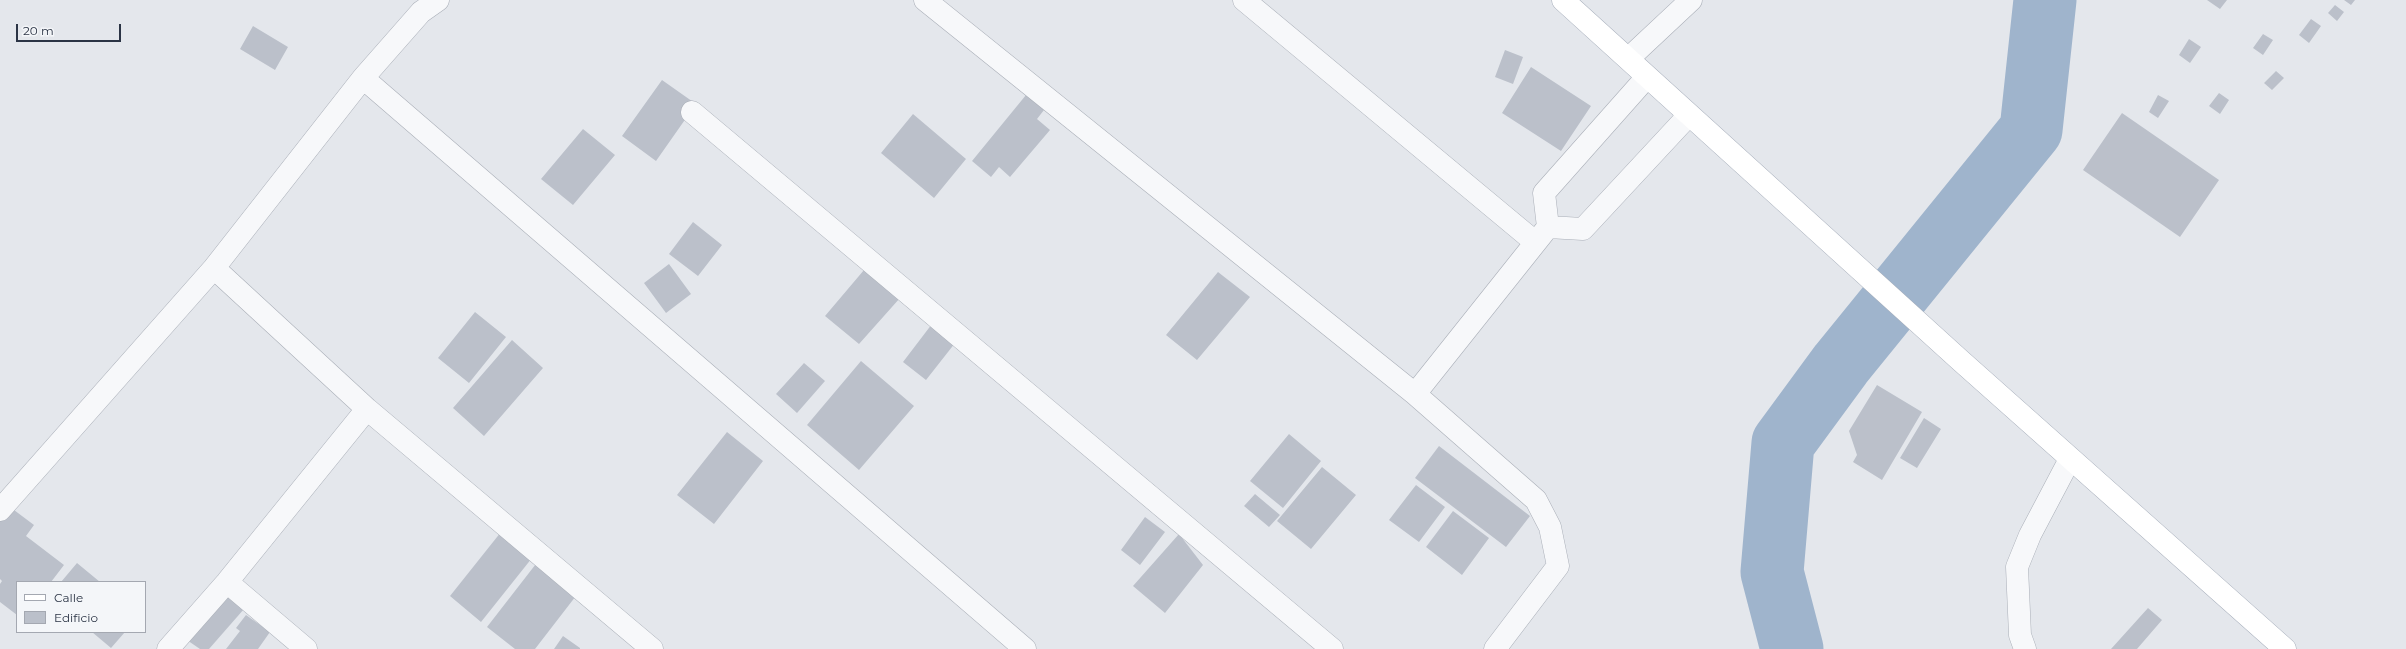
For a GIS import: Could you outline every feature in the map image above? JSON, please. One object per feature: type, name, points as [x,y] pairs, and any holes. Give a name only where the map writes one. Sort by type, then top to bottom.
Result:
[{"type":"main road","points":[[1562,0],[1629,58],[1646,78],[1814,227],[2070,459],[2285,649]]},
{"type":"street","points":[[0,510],[214,268],[363,78],[421,12],[438,0]]},
{"type":"street","points":[[926,0],[1415,394],[1536,500],[1550,527],[1558,566],[1495,649]]},
{"type":"street","points":[[1244,0],[1542,235],[1583,229],[1689,115]]},
{"type":"street","points":[[1629,58],[1691,0]]},
{"type":"street","points":[[363,78],[1026,649]]},
{"type":"street","points":[[1415,394],[1542,235],[1544,193],[1646,78]]},
{"type":"street","points":[[692,112],[1332,649]]},
{"type":"street","points":[[214,268],[368,409],[652,649]]},
{"type":"street","points":[[168,649],[227,582],[368,409]]},
{"type":"street","points":[[2025,649],[2020,635],[2017,567],[2030,535],[2070,459]]},
{"type":"street","points":[[227,582],[306,649]]},
{"type":"building","points":[[2207,0],[2227,0],[2220,9]]},
{"type":"building","points":[[2344,0],[2355,0],[2351,5]]},
{"type":"building","points":[[2335,5],[2344,12],[2337,21],[2328,13]]},
{"type":"building","points":[[2311,19],[2321,26],[2309,43],[2299,35]]},
{"type":"building","points":[[253,26],[288,47],[275,70],[240,49]]},
{"type":"building","points":[[2263,34],[2273,40],[2263,55],[2253,48]]},
{"type":"building","points":[[2189,39],[2201,47],[2190,63],[2179,55]]},
{"type":"building","points":[[1505,50],[1523,57],[1513,84],[1495,77]]},
{"type":"building","points":[[1531,67],[1591,106],[1561,151],[1502,113]]},
{"type":"building","points":[[2276,71],[2284,78],[2272,90],[2264,83]]},
{"type":"building","points":[[662,80],[696,104],[656,161],[622,136]]},
{"type":"building","points":[[2219,93],[2229,100],[2220,114],[2209,106]]},
{"type":"building","points":[[1026,95],[1044,110],[1037,119],[1050,130],[1010,177],[999,167],[991,177],[972,161]]},
{"type":"building","points":[[2158,95],[2169,101],[2158,118],[2149,112]]},
{"type":"building","points":[[2122,113],[2219,180],[2180,237],[2083,170]]},
{"type":"building","points":[[913,114],[966,159],[934,198],[881,153]]},
{"type":"building","points":[[583,129],[615,155],[573,205],[541,179]]},
{"type":"building","points":[[693,222],[722,245],[698,276],[669,254]]},
{"type":"building","points":[[669,264],[691,294],[666,313],[644,283]]},
{"type":"building","points":[[864,270],[900,298],[859,344],[825,316]]},
{"type":"building","points":[[1218,272],[1250,297],[1197,360],[1166,335]]},
{"type":"building","points":[[475,312],[506,337],[469,383],[438,358]]},
{"type":"building","points":[[935,320],[959,338],[926,380],[903,362]]},
{"type":"building","points":[[512,340],[543,368],[484,436],[453,408]]},
{"type":"building","points":[[861,361],[914,406],[859,470],[807,425]]},
{"type":"building","points":[[804,363],[825,381],[797,413],[776,394]]},
{"type":"building","points":[[1877,385],[1922,412],[1882,480],[1853,462],[1857,455],[1849,431]]},
{"type":"building","points":[[1924,418],[1941,429],[1917,468],[1900,458]]},
{"type":"building","points":[[727,432],[763,461],[714,524],[677,495]]},
{"type":"building","points":[[1289,434],[1321,461],[1283,508],[1250,481]]},
{"type":"building","points":[[1439,446],[1530,516],[1506,547],[1415,478]]},
{"type":"building","points":[[1322,467],[1356,495],[1311,549],[1277,521]]},
{"type":"building","points":[[1416,485],[1445,507],[1419,542],[1389,520]]},
{"type":"building","points":[[1255,494],[1280,515],[1269,527],[1244,506]]},
{"type":"building","points":[[6,504],[34,525],[26,536],[64,565],[52,581],[16,581],[16,614],[0,602],[0,584],[2,581],[0,579],[0,513]]},
{"type":"building","points":[[1453,511],[1489,538],[1462,575],[1426,547]]},
{"type":"building","points":[[1145,517],[1165,532],[1140,565],[1121,550]]},
{"type":"building","points":[[501,532],[532,558],[481,622],[450,596]]},
{"type":"building","points":[[1179,534],[1203,565],[1165,613],[1133,586]]},
{"type":"building","points":[[539,560],[579,592],[535,649],[515,649],[487,627]]},
{"type":"building","points":[[77,563],[99,581],[62,581]]},
{"type":"building","points":[[224,591],[244,609],[209,649],[200,649],[184,638]]},
{"type":"building","points":[[2148,608],[2162,620],[2137,649],[2111,649]]},
{"type":"building","points":[[246,615],[270,632],[258,649],[226,649],[240,631],[236,628]]},
{"type":"building","points":[[93,633],[124,633],[111,648]]},
{"type":"building","points":[[563,636],[580,648],[580,649],[554,649]]},
{"type":"waterway","points":[[1792,649],[1772,572],[1783,443],[1841,364],[2031,130],[2045,0]]}]
